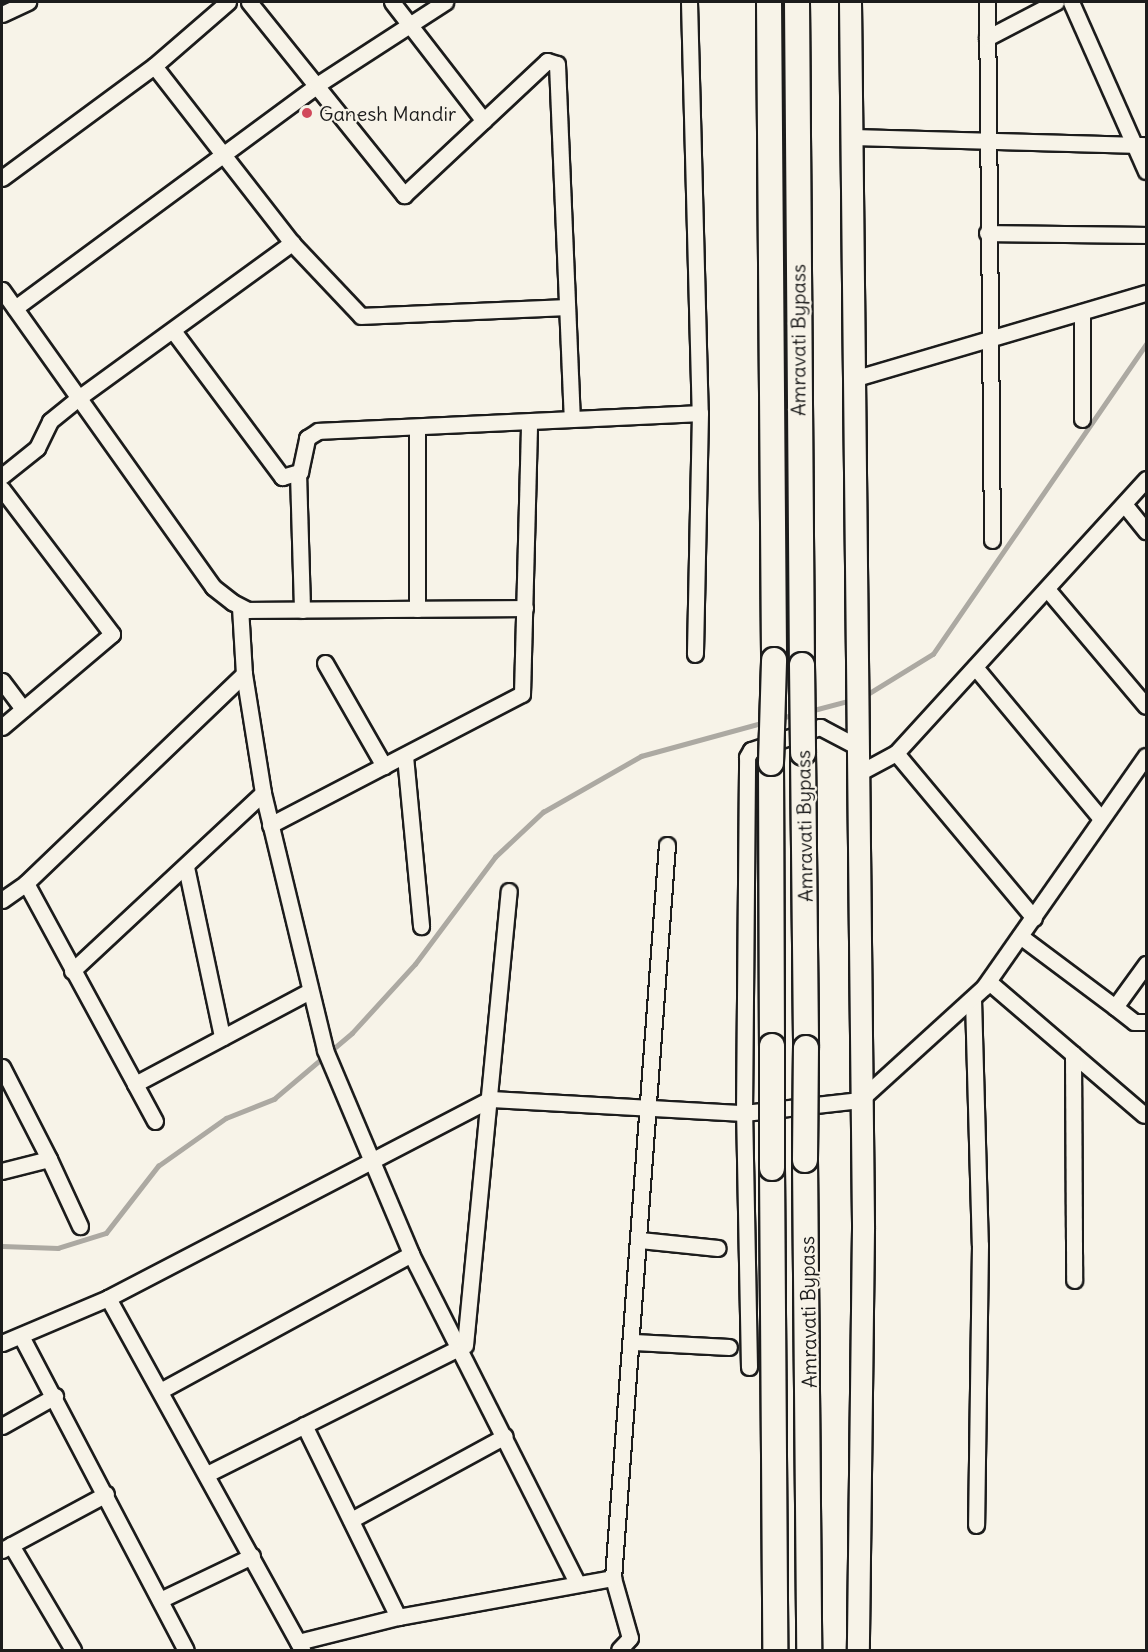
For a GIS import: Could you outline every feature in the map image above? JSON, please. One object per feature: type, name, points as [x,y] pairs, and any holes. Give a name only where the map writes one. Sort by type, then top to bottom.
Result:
[{"type":"highway","name":"Amravati Bypass","points":[[770,2],[774,660],[771,763],[775,1650]]},
{"type":"highway","name":"Amravati Bypass","points":[[797,2],[809,1650]]},
{"type":"highway","points":[[772,316],[798,314]]},
{"type":"main road","points":[[850,2],[860,1100],[858,1650]]},
{"type":"street","points":[[2,14],[28,2]]},
{"type":"street","points":[[2,178],[154,66],[228,2]]},
{"type":"street","points":[[249,2],[404,195],[547,61],[557,64],[572,419]]},
{"type":"street","points":[[392,2],[484,121]]},
{"type":"street","points":[[15,308],[317,85],[445,2]]},
{"type":"street","points":[[688,2],[700,413],[695,654]]},
{"type":"street","points":[[987,2],[987,233],[992,540]]},
{"type":"street","points":[[987,38],[1056,2]]},
{"type":"street","points":[[1071,2],[1141,145],[1146,171]]},
{"type":"street","points":[[154,66],[292,243],[361,316],[566,307]]},
{"type":"street","points":[[851,137],[987,138],[1141,145]]},
{"type":"street","points":[[987,233],[1146,235]]},
{"type":"street","points":[[2,476],[37,448],[50,421],[77,399],[174,332],[292,243]]},
{"type":"street","points":[[2,290],[77,399],[213,587],[240,607],[302,610],[525,608]]},
{"type":"street","points":[[853,379],[1146,293]]},
{"type":"street","points":[[1082,312],[1082,418]]},
{"type":"street","points":[[174,332],[279,475],[298,474]]},
{"type":"street","points":[[302,610],[298,474],[313,432],[417,429],[700,413]]},
{"type":"street","points":[[270,825],[522,694],[529,422]]},
{"type":"street","points":[[417,429],[417,609]]},
{"type":"street","points":[[857,774],[896,753],[1146,479]]},
{"type":"street","points":[[2,489],[112,634],[2,727]]},
{"type":"street","points":[[1124,504],[1146,531]]},
{"type":"street","points":[[1047,590],[1146,706]]},
{"type":"street","points":[[240,607],[244,674],[263,793],[308,992],[325,1050],[369,1160],[411,1254],[577,1582]]},
{"type":"street","points":[[325,663],[384,766]]},
{"type":"street","points":[[975,667],[1101,819]]},
{"type":"street","points":[[2,900],[26,883],[244,674]]},
{"type":"street","points":[[2,681],[22,709]]},
{"type":"street","points":[[749,1367],[744,1113],[747,758],[751,750],[820,727],[856,746]]},
{"type":"street","points":[[896,753],[1034,918]]},
{"type":"street","points":[[405,756],[421,926]]},
{"type":"street","points":[[2,1343],[22,1338],[108,1298],[369,1160],[491,1099],[744,1113],[860,1100],[973,999],[988,982],[1146,756]]},
{"type":"street","points":[[72,971],[263,793]]},
{"type":"street","points":[[619,1650],[630,1638],[613,1578],[634,1342],[667,845]]},
{"type":"street","points":[[186,867],[222,1037]]},
{"type":"street","points":[[26,883],[155,1121]]},
{"type":"street","points":[[207,1474],[459,1350],[468,1337],[509,891]]},
{"type":"street","points":[[1020,936],[1134,1022],[1146,1022]]},
{"type":"street","points":[[1115,1007],[1146,964]]},
{"type":"street","points":[[988,982],[1144,1115]]},
{"type":"street","points":[[135,1084],[308,992]]},
{"type":"street","points":[[973,999],[980,1245],[976,1525]]},
{"type":"street","points":[[1073,1054],[1074,1280]]},
{"type":"street","points":[[2,1067],[80,1226]]},
{"type":"street","points":[[2,1171],[49,1159]]},
{"type":"street","points":[[640,1240],[718,1248]]},
{"type":"street","points":[[160,1391],[411,1254]]},
{"type":"street","points":[[108,1298],[300,1646],[398,1617],[577,1582],[613,1578]]},
{"type":"street","points":[[22,1338],[56,1396],[186,1650]]},
{"type":"street","points":[[634,1342],[729,1347]]},
{"type":"street","points":[[2,1426],[56,1396]]},
{"type":"street","points":[[304,1425],[398,1617]]},
{"type":"street","points":[[351,1520],[505,1436]]},
{"type":"street","points":[[73,1650],[6,1548],[106,1494]]},
{"type":"street","points":[[160,1600],[252,1556]]},
{"type":"waterway","points":[[863,697],[933,654],[1146,344]]},
{"type":"waterway","points":[[810,711],[852,700]]},
{"type":"waterway","points":[[778,719],[796,714]]},
{"type":"waterway","points":[[2,1246],[58,1248],[106,1233],[158,1166],[226,1118],[274,1099],[352,1033],[415,964],[495,857],[543,812],[641,756],[765,722]]},
{"type":"place","name":"Ganesh Mandir","points":[[307,113]]}]
